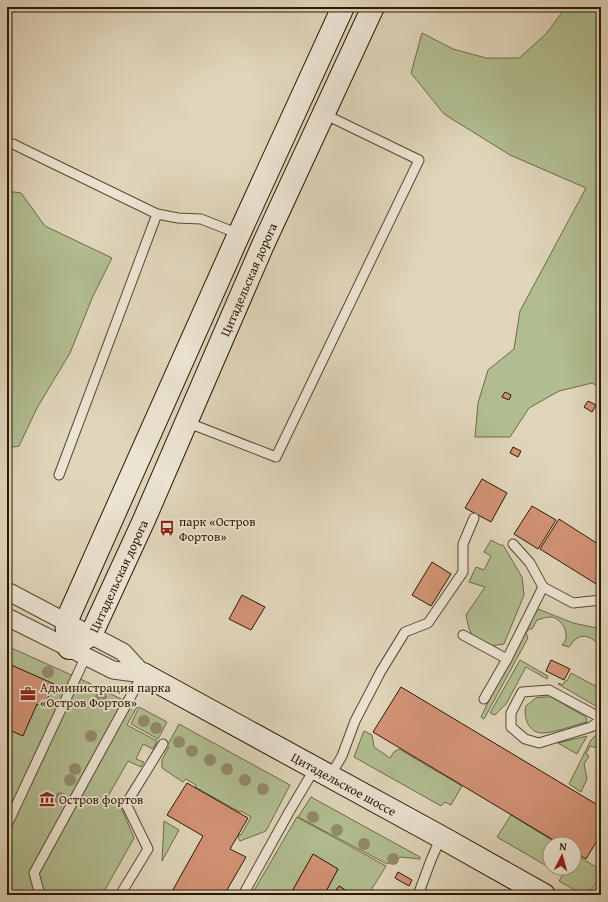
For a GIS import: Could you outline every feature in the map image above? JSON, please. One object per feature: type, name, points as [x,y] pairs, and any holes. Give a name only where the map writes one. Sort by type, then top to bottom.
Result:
[{"type":"street","name":"Цитадельская дорога","points":[[77,652],[66,622],[239,234],[343,7]]},
{"type":"street","name":"Цитадельская дорога","points":[[77,652],[91,635],[144,520],[262,248],[373,7]]},
{"type":"street","name":"Цитадельское шоссе","points":[[7,591],[123,652],[143,674],[544,895]]},
{"type":"street","name":"Цитадельское шоссе","points":[[8,619],[113,670],[143,674]]},
{"type":"lane","points":[[186,422],[276,457],[419,160],[324,114]]},
{"type":"lane","points":[[13,144],[157,214],[178,218],[201,219],[239,234]]},
{"type":"lane","points":[[60,475],[157,214]]},
{"type":"lane","points":[[243,895],[288,812],[322,772],[342,756],[355,721],[381,671],[405,632],[428,623],[462,572],[463,544],[474,518]]},
{"type":"lane","points":[[513,544],[530,563],[543,587],[573,603],[601,600]]},
{"type":"lane","points":[[484,699],[507,659],[543,587]]},
{"type":"lane","points":[[463,635],[507,659]]},
{"type":"lane","points":[[7,825],[77,652]]},
{"type":"lane","points":[[40,895],[34,873],[143,674]]},
{"type":"lane","points":[[549,690],[601,719],[591,727],[539,743],[525,740],[511,727],[511,713],[522,692],[549,690]]},
{"type":"lane","points":[[120,895],[148,848],[126,804],[162,744]]},
{"type":"lane","points":[[418,895],[430,860],[441,837]]},
{"type":"lane","points":[[598,895],[601,889]]},
{"type":"green space","points":[[566,7],[601,7],[601,388],[592,383],[559,391],[529,408],[510,437],[475,437],[478,403],[488,370],[514,349],[520,311],[586,188],[510,155],[444,114],[411,73],[422,33],[453,49],[486,58],[519,58],[546,34]]},
{"type":"green space","points":[[7,191],[21,193],[45,226],[112,258],[93,296],[70,353],[37,408],[19,446],[7,448]]},
{"type":"green space","points":[[491,540],[503,545],[522,577],[524,595],[504,644],[491,646],[473,636],[469,629],[466,615],[485,587],[469,582],[476,567],[484,570],[491,556],[484,552]]},
{"type":"green space","points":[[538,609],[573,623],[601,629],[601,648],[590,638],[583,636],[576,639],[569,647],[562,645],[565,641],[566,632],[562,623],[550,617],[537,620],[532,629],[529,629],[526,633],[528,638],[484,719],[481,717],[528,618]]},
{"type":"green space","name":"Остров фортов","points":[[7,646],[87,682],[137,707],[127,725],[157,741],[153,749],[143,744],[136,759],[144,762],[141,767],[128,761],[107,798],[120,805],[134,838],[102,895],[7,895]]},
{"type":"green space","points":[[520,660],[548,676],[547,679],[526,667],[506,704],[495,715],[490,713]]},
{"type":"green space","points":[[571,673],[601,689],[601,709],[558,684],[563,685]]},
{"type":"green space","points":[[551,697],[586,717],[587,722],[544,733],[534,731],[526,720],[526,706],[536,698]]},
{"type":"green space","points":[[139,707],[167,722],[158,739],[131,724]]},
{"type":"green space","points":[[179,724],[290,785],[266,831],[240,841],[238,838],[251,817],[195,787],[196,785],[186,779],[183,782],[162,768],[162,760],[169,747],[167,746]]},
{"type":"green space","points":[[601,730],[601,749],[590,746],[586,754],[589,756],[584,764],[587,779],[581,792],[569,784],[591,740]]},
{"type":"green space","points":[[364,731],[372,735],[374,747],[390,758],[394,752],[399,749],[462,786],[451,805],[445,802],[441,806],[354,757]]},
{"type":"green space","points":[[587,736],[577,754],[558,743]]},
{"type":"green space","points":[[311,797],[420,857],[420,859],[401,857],[387,864],[298,817]]},
{"type":"green space","points":[[511,815],[545,836],[542,836],[542,863],[497,837]]},
{"type":"green space","points":[[297,817],[386,866],[368,895],[353,895],[339,886],[333,895],[324,895],[338,869],[313,855],[290,895],[252,894]]},
{"type":"green space","points":[[164,821],[179,830],[162,861]]},
{"type":"green space","points":[[582,859],[601,870],[601,875],[588,895],[584,895],[559,881],[562,876],[582,876]]},
{"type":"building","points":[[505,392],[511,395],[509,400],[502,397]]},
{"type":"building","points":[[588,401],[596,405],[592,412],[584,407]]},
{"type":"building","points":[[513,447],[521,451],[518,457],[510,453]]},
{"type":"building","points":[[482,479],[507,493],[491,522],[465,508]]},
{"type":"building","points":[[532,506],[556,520],[538,549],[514,534]]},
{"type":"building","points":[[559,519],[601,546],[601,587],[540,549]]},
{"type":"building","points":[[432,562],[451,574],[431,606],[412,595]]},
{"type":"building","points":[[242,595],[265,607],[251,630],[229,619]]},
{"type":"building","points":[[551,660],[570,669],[564,680],[546,671]]},
{"type":"building","name":"Администрация парка «Остров Фортов»","points":[[9,664],[54,684],[44,707],[37,704],[23,736],[7,729],[7,668]]},
{"type":"building","points":[[401,687],[601,807],[601,834],[586,859],[582,857],[582,836],[547,836],[373,732]]},
{"type":"building","points":[[187,783],[248,818],[230,849],[246,857],[224,895],[170,895],[203,836],[167,815]]},
{"type":"building","points":[[313,854],[338,869],[324,895],[290,895]]},
{"type":"building","points":[[398,872],[412,880],[409,886],[395,878]]},
{"type":"building","points":[[339,886],[353,895],[333,895]]},
{"type":"place","name":"парк «Остров Фортов»","points":[[167,528]]},
{"type":"place","name":"Администрация парка «Остров Фортов»","points":[[28,694]]},
{"type":"place","name":"Остров фортов","points":[[47,799]]}]
